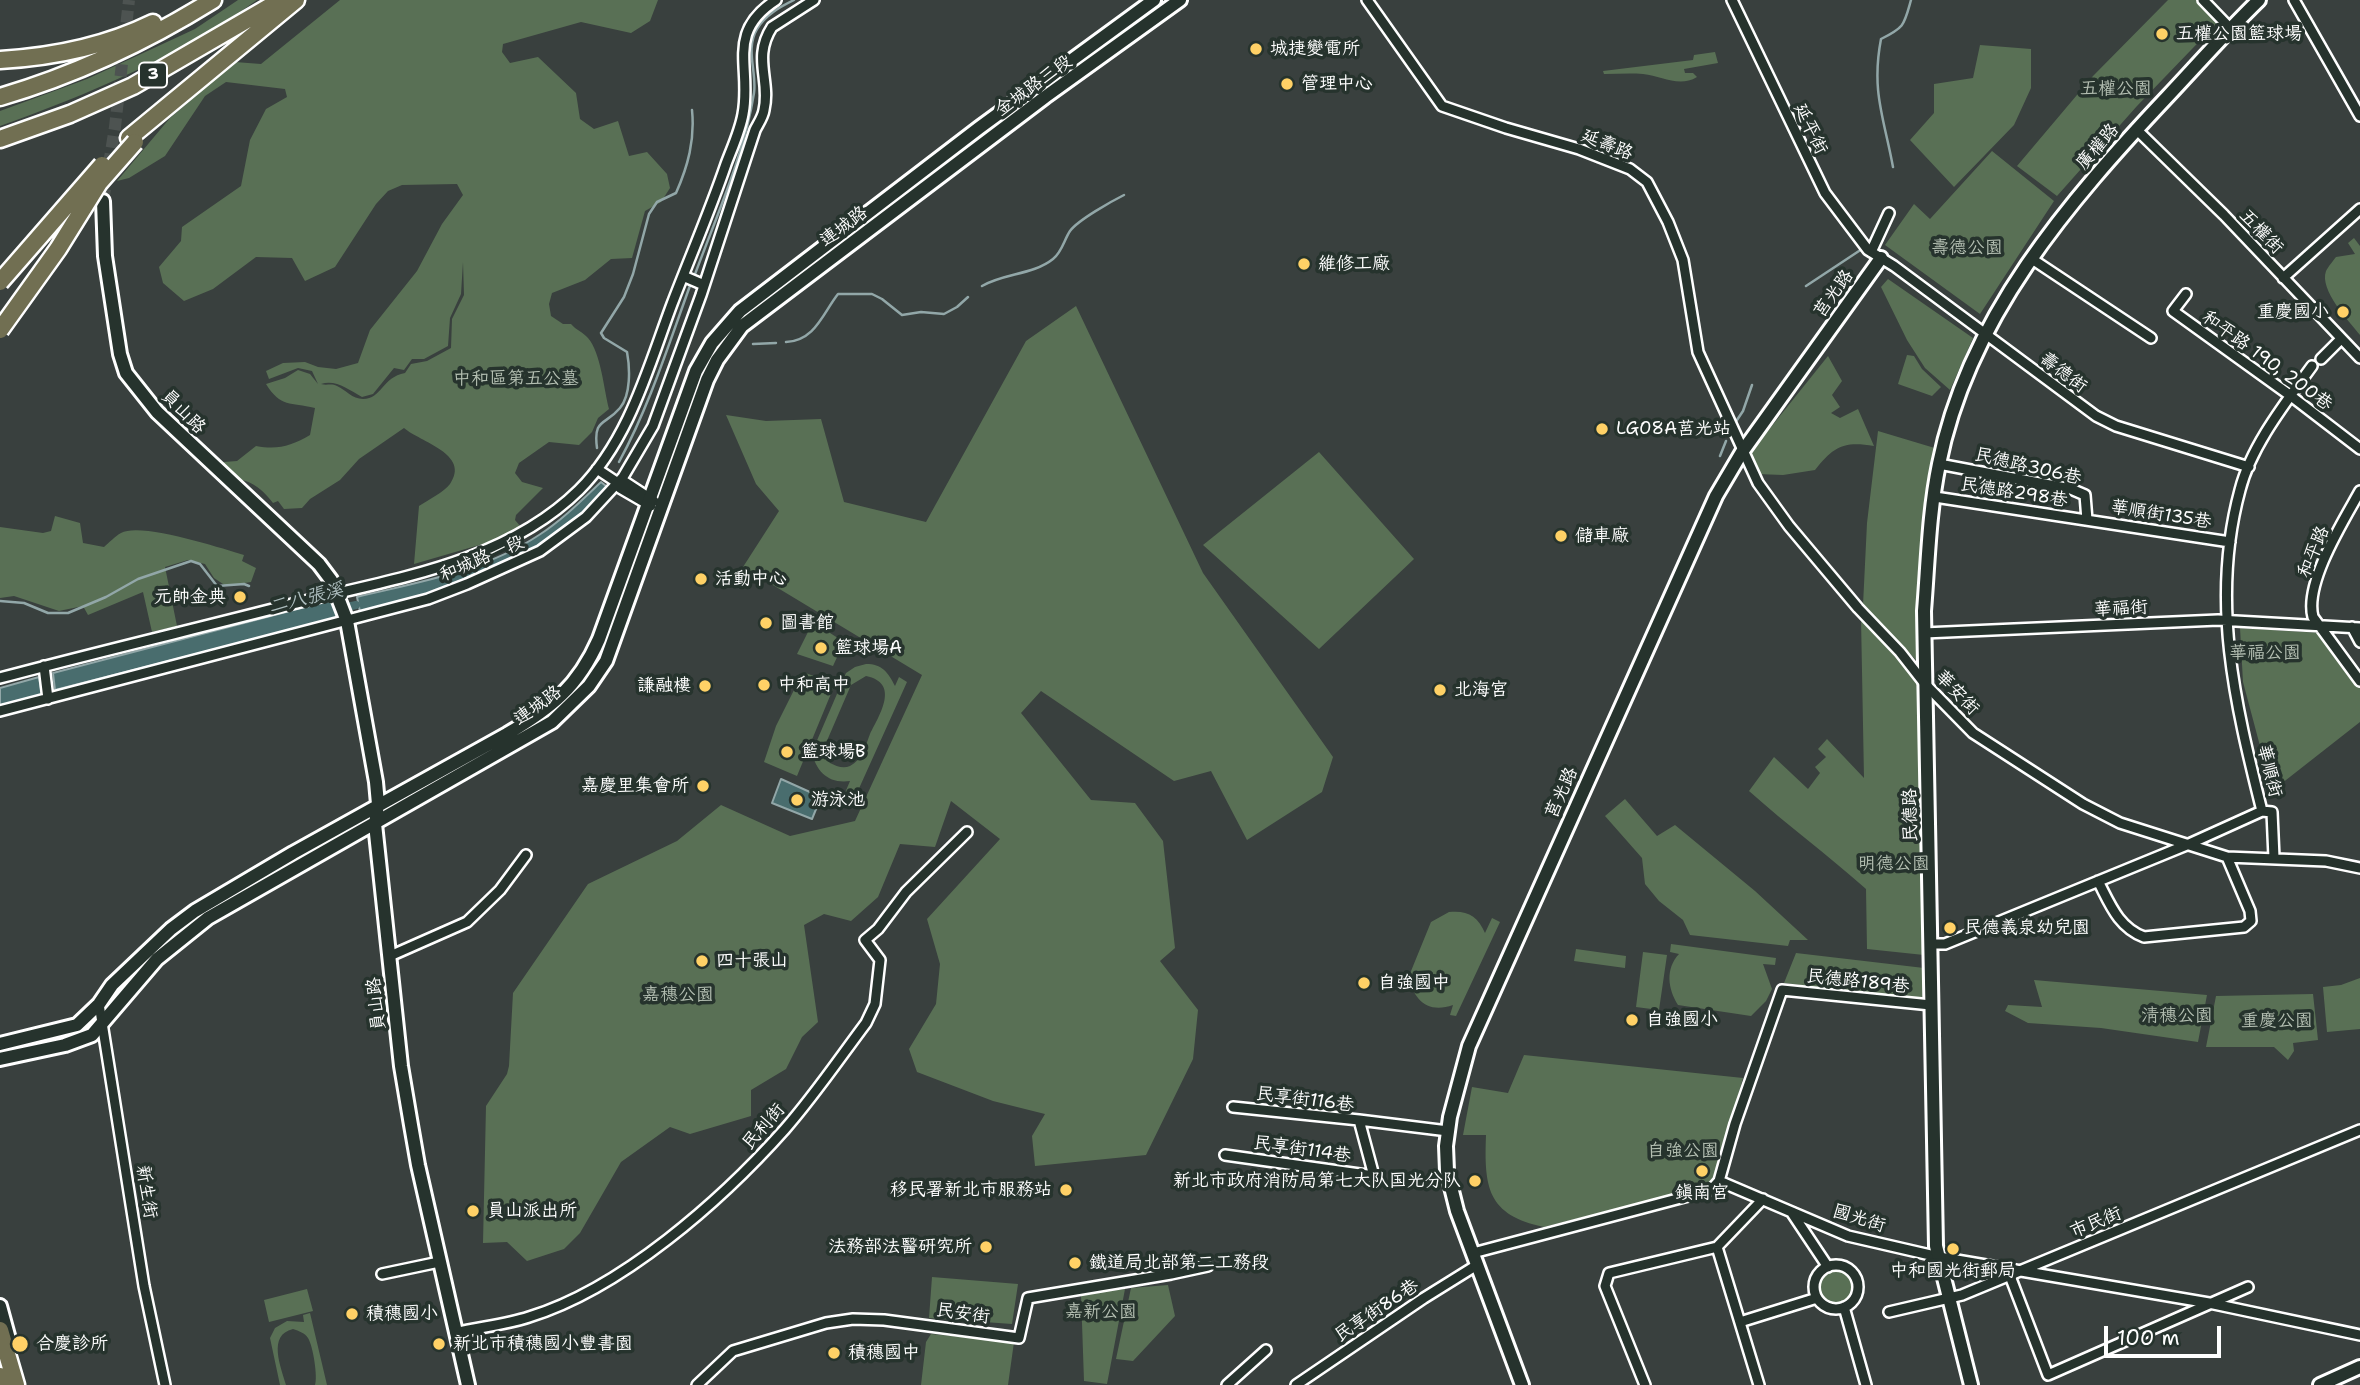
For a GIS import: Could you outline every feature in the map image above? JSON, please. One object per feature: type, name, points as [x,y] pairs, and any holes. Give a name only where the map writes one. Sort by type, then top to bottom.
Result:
[{"type":"highway","points":[[0,60],[38,58],[93,45],[138,30],[199,0]]},
{"type":"highway","name":"3","points":[[2,96],[67,74],[136,43],[213,0]]},
{"type":"highway","name":"3","points":[[0,139],[70,114],[133,86],[281,0]]},
{"type":"highway","points":[[0,282],[84,183],[167,107],[296,0]]},
{"type":"highway","points":[[0,330],[58,249],[99,183],[132,140]]},
{"type":"highway","points":[[0,1330],[16,1385]]},
{"type":"highway","points":[[0,1354],[9,1385]]},
{"type":"highway","points":[[0,1376],[3,1385]]},
{"type":"street","points":[[776,0],[759,11],[752,22],[768,32],[814,0]]},
{"type":"street","name":"金城路三段","points":[[900,189],[1154,0]]},
{"type":"street","name":"金城路三段","points":[[909,201],[1045,97],[1180,0]]},
{"type":"street","name":"延壽路","points":[[1367,0],[1442,106],[1579,149],[1630,169],[1647,182],[1668,222],[1683,260],[1698,352],[1742,452]]},
{"type":"street","name":"延平街","points":[[1732,0],[1820,184],[1846,222],[1876,255]]},
{"type":"street","points":[[2203,0],[2230,28]]},
{"type":"street","name":"廣權路","points":[[1985,334],[2032,258],[2071,203],[2136,129],[2259,0]]},
{"type":"street","points":[[2294,0],[2359,112]]},
{"type":"street","name":"和城路一段","points":[[0,678],[431,570],[505,542],[544,519],[580,489],[597,469],[628,419],[682,276],[704,226],[744,110],[743,50],[752,22]]},
{"type":"street","name":"和城路一段","points":[[0,711],[437,595],[540,551],[586,517],[618,483],[653,426],[760,120],[765,101],[761,59],[768,32]]},
{"type":"street","points":[[744,110],[760,120]]},
{"type":"street","name":"五權街","points":[[2136,129],[2360,358]]},
{"type":"street","name":"連城路","points":[[0,1059],[65,1045],[92,1035],[157,959],[195,927],[295,867],[540,730],[584,692],[606,661],[696,371],[720,333],[740,311],[900,189]]},
{"type":"street","name":"員山路","points":[[103,201],[105,256],[125,373],[156,412],[319,564],[331,580],[346,618],[373,757],[378,804],[375,824],[401,1066],[439,1262],[467,1385]]},
{"type":"street","name":"連城路","points":[[0,1044],[77,1025],[99,1004],[112,985],[195,911],[378,804],[537,716],[561,696],[580,676],[593,653],[653,504],[708,380],[731,340],[755,315],[909,201]]},
{"type":"street","points":[[2284,278],[2360,209]]},
{"type":"street","points":[[1876,255],[1889,213]]},
{"type":"street","name":"莒光路","points":[[1522,1385],[1450,1188],[1446,1146],[1448,1131],[1469,1046],[1702,523],[1742,452],[1876,255]]},
{"type":"street","name":"壽德街","points":[[1876,255],[2078,405],[2116,426],[2249,467]]},
{"type":"street","points":[[2032,258],[2151,338]]},
{"type":"street","points":[[682,276],[704,285]]},
{"type":"street","name":"和平路 190, 200巷","points":[[2186,294],[2173,311],[2360,449]]},
{"type":"street","name":"民德路","points":[[1971,1385],[1936,1246],[1924,634],[1930,530],[1939,464],[1955,406],[1985,334]]},
{"type":"street","points":[[2321,359],[2342,339]]},
{"type":"street","name":"華順街","points":[[1930,944],[1945,944],[2189,844],[2262,811],[2234,688],[2225,620],[2226,574],[2240,488],[2259,446],[2312,366]]},
{"type":"street","name":"華安街","points":[[1742,452],[1758,483],[1788,526],[1925,684],[1973,733],[2083,804],[2120,823],[2227,856],[2326,861],[2360,868]]},
{"type":"street","name":"民德路306巷","points":[[1939,464],[2071,489],[2085,495],[2088,503],[2087,520]]},
{"type":"street","points":[[597,469],[618,483],[625,482],[653,504]]},
{"type":"street","name":"和平路","points":[[2320,626],[2312,611],[2316,583],[2360,491]]},
{"type":"street","name":"民德路298巷","points":[[1935,497],[2087,520]]},
{"type":"street","name":"華順街135巷","points":[[2087,520],[2230,542]]},
{"type":"street","name":"華福街","points":[[1924,634],[2225,620],[2356,628]]},
{"type":"street","points":[[2320,626],[2360,681]]},
{"type":"street","points":[[2356,628],[2360,642]]},
{"type":"street","points":[[44,666],[48,699]]},
{"type":"street","points":[[2262,811],[2272,812],[2274,858]]},
{"type":"street","name":"民利街","points":[[455,1333],[530,1317],[607,1282],[656,1248],[743,1174],[786,1127],[866,1023],[875,1004],[880,960],[865,940],[878,929],[906,892],[967,832]]},
{"type":"street","points":[[390,956],[467,922],[500,890],[526,855]]},
{"type":"street","points":[[2098,881],[2117,918],[2132,933],[2144,937],[2244,927],[2251,920],[2250,911],[2227,856]]},
{"type":"street","name":"民德路189巷","points":[[1719,1181],[1735,1124],[1782,990],[1931,1005]]},
{"type":"street","name":"新生街","points":[[99,1004],[144,1286],[165,1385]]},
{"type":"street","name":"民享街116巷","points":[[1233,1107],[1359,1120],[1374,1176]]},
{"type":"street","points":[[1359,1120],[1448,1131]]},
{"type":"street","name":"市民街","points":[[1889,1312],[1950,1299],[2010,1276],[2360,1130]]},
{"type":"street","name":"民享街114巷","points":[[1225,1155],[1374,1176]]},
{"type":"street","points":[[1475,1259],[1711,1190],[1719,1181]]},
{"type":"street","name":"國光街","points":[[1719,1181],[1848,1236],[1939,1257],[2209,1304],[2360,1335]]},
{"type":"street","points":[[1644,1385],[1605,1286],[1609,1273],[1717,1247],[1763,1199]]},
{"type":"street","points":[[1791,1211],[1828,1267]]},
{"type":"street","points":[[1717,1247],[1759,1385]]},
{"type":"street","name":"民享街86巷","points":[[1296,1385],[1424,1298],[1475,1259]]},
{"type":"street","points":[[382,1273],[439,1262]]},
{"type":"street","name":"民安街","points":[[697,1385],[733,1351],[827,1323],[853,1319],[884,1320],[1019,1338],[1028,1298],[1171,1275],[1208,1266]]},
{"type":"street","points":[[1843,1266],[1854,1276],[1857,1290],[1851,1303],[1844,1307],[1832,1309],[1816,1298],[1816,1277],[1828,1267],[1843,1266]]},
{"type":"street","points":[[2010,1276],[2050,1380],[2115,1344],[2248,1287]]},
{"type":"street","points":[[1740,1322],[1816,1298]]},
{"type":"street","points":[[0,1306],[22,1385]]},
{"type":"street","points":[[1844,1307],[1866,1385]]},
{"type":"street","points":[[1227,1385],[1266,1350]]},
{"type":"street","points":[[2320,1385],[2360,1367]]},
{"type":"green space","points":[[238,0],[257,0],[197,39],[133,72],[0,126],[0,111],[87,79],[195,29]]},
{"type":"green space","name":"中和區第五公墓","points":[[340,0],[658,0],[650,21],[631,33],[581,22],[503,44],[502,52],[510,63],[538,57],[576,93],[580,119],[594,129],[618,121],[629,156],[647,152],[667,174],[670,188],[661,202],[645,211],[632,258],[611,259],[585,280],[552,293],[549,304],[551,316],[563,324],[571,324],[586,336],[592,345],[599,362],[609,409],[598,418],[592,432],[579,445],[549,442],[519,463],[515,473],[522,482],[543,488],[516,515],[515,520],[521,527],[493,541],[414,564],[419,506],[447,487],[455,474],[449,457],[404,428],[359,459],[340,480],[310,499],[302,508],[284,509],[278,501],[273,503],[252,484],[237,480],[221,465],[224,462],[237,461],[256,446],[284,446],[310,435],[315,408],[282,401],[266,384],[285,378],[298,370],[310,374],[318,384],[312,371],[298,368],[269,379],[266,371],[283,363],[305,362],[336,369],[358,363],[370,330],[417,271],[442,224],[463,195],[457,184],[402,185],[388,191],[376,204],[335,267],[305,281],[292,258],[256,257],[213,289],[184,301],[163,283],[159,267],[181,241],[182,227],[241,186],[250,140],[266,109],[287,97],[285,89],[226,82],[205,96],[165,156],[129,178],[117,181],[170,118],[235,62],[261,64]],"holes":[[[463,262],[464,295],[452,319],[451,348],[427,361],[411,364],[405,373],[391,379],[374,396],[359,399],[335,385],[321,384],[336,384],[362,397],[373,394],[394,368],[404,370],[412,359],[424,359],[448,346],[450,318],[461,294]]]},
{"type":"green space","name":"五權公園","points":[[2168,0],[2196,0],[2218,22],[2137,106],[2057,196],[2017,166],[2093,76]]},
{"type":"green space","points":[[1980,45],[2031,49],[2031,88],[2014,125],[1954,187],[1910,140],[1934,113],[1934,84],[1973,78]]},
{"type":"green space","points":[[1715,52],[1718,63],[1684,69],[1685,73],[1693,73],[1697,77],[1690,80],[1670,80],[1643,74],[1604,74],[1603,71],[1693,60],[1694,55]]},
{"type":"green space","name":"壽德公園","points":[[1992,151],[2054,201],[1980,314],[1885,245],[1914,204],[1930,219]]},
{"type":"green space","points":[[2354,238],[2360,246],[2360,335],[2336,305],[2325,279],[2326,271],[2336,257],[2355,254],[2348,243]]},
{"type":"green space","name":"壽德公園","points":[[1888,279],[1973,338],[1950,390],[1925,368],[1907,340],[1881,287]]},
{"type":"green space","name":"嘉穗公園","points":[[1076,306],[1203,573],[1333,757],[1322,792],[1247,840],[1211,771],[1174,781],[1041,691],[1021,713],[1091,800],[1135,803],[1163,841],[1175,948],[1160,961],[1198,1010],[1193,1059],[1146,1155],[1035,1166],[1032,1136],[1045,1114],[993,1101],[917,1072],[909,1049],[936,1004],[940,964],[927,919],[1000,839],[951,801],[935,847],[900,844],[878,897],[851,921],[824,914],[804,925],[818,1022],[802,1037],[786,1069],[751,1090],[751,1116],[690,1134],[670,1127],[621,1162],[580,1233],[564,1249],[527,1261],[507,1242],[483,1243],[486,1106],[507,1074],[509,1066],[513,993],[588,884],[677,841],[721,805],[790,836],[855,821],[922,675],[743,567],[779,511],[756,484],[726,415],[766,421],[821,419],[844,502],[926,522],[1026,341]]},
{"type":"green space","points":[[1907,355],[1914,356],[1922,369],[1941,387],[1932,396],[1898,384]]},
{"type":"green space","points":[[1828,356],[1842,381],[1832,395],[1840,407],[1831,413],[1840,418],[1858,409],[1874,446],[1855,444],[1840,447],[1828,455],[1815,470],[1783,475],[1757,474],[1747,457]]},
{"type":"green space","points":[[1878,431],[1938,449],[1919,567],[1917,661],[1863,605],[1867,523]]},
{"type":"green space","points":[[1319,452],[1414,559],[1319,649],[1203,545]]},
{"type":"green space","points":[[55,516],[80,523],[83,543],[104,547],[119,534],[131,530],[162,533],[244,555],[242,561],[256,568],[251,582],[226,586],[214,578],[205,564],[188,560],[165,567],[177,626],[152,632],[143,592],[88,615],[83,606],[59,611],[14,596],[0,598],[0,527],[43,533],[51,531]]},
{"type":"green space","name":"明德公園","points":[[1861,618],[1917,679],[1924,955],[1867,949],[1866,889],[1749,791],[1774,757],[1808,789],[1820,773],[1815,767],[1826,757],[1818,749],[1827,739],[1864,778]]},
{"type":"green space","name":"籃球場A","points":[[813,622],[844,642],[833,666],[797,654]]},
{"type":"green space","name":"華福公園","points":[[2240,628],[2321,633],[2360,686],[2360,722],[2272,791],[2243,682]]},
{"type":"green space","points":[[876,665],[887,673],[895,686],[899,677],[907,682],[852,804],[842,800],[850,781],[836,781],[825,775],[820,771],[812,752],[846,673],[855,667]],"holes":[[[866,676],[882,685],[885,700],[863,752],[850,766],[842,767],[830,763],[826,754],[826,743],[851,685]]]},
{"type":"green space","points":[[803,672],[835,684],[797,776],[764,762],[776,726]]},
{"type":"green space","points":[[1625,799],[1657,836],[1675,825],[1755,891],[1808,940],[1790,940],[1788,946],[1690,935],[1683,920],[1659,901],[1645,884],[1642,858],[1605,816]]},
{"type":"green space","points":[[1449,912],[1471,915],[1485,933],[1492,918],[1500,922],[1456,1016],[1450,1015],[1453,1005],[1436,1008],[1423,1003],[1414,992],[1409,976],[1431,922]]},
{"type":"green space","points":[[1671,944],[1776,958],[1775,965],[1763,964],[1772,989],[1766,1001],[1751,1016],[1678,1005],[1672,992],[1670,973],[1679,954],[1670,952]]},
{"type":"green space","points":[[1576,949],[1626,956],[1625,968],[1574,961]]},
{"type":"green space","points":[[1643,952],[1667,955],[1659,1010],[1636,1007]]},
{"type":"green space","points":[[1796,953],[1924,968],[1922,999],[1784,983]]},
{"type":"green space","name":"重慶公園","points":[[2360,978],[2360,1029],[2327,1032],[2323,987],[2341,985]]},
{"type":"green space","name":"清穗公園","points":[[2034,980],[2207,995],[2198,1042],[2101,1028],[2028,1023],[2005,1011],[2008,1005],[2042,1007]]},
{"type":"green space","name":"重慶公園","points":[[2313,994],[2318,1040],[2293,1043],[2294,1051],[2288,1060],[2274,1047],[2206,1047],[2216,996]]},
{"type":"green space","name":"自強公園","points":[[1524,1055],[1743,1078],[1713,1184],[1544,1227],[1511,1215],[1500,1206],[1488,1184],[1486,1135],[1463,1135],[1472,1087],[1508,1093]]},
{"type":"green space","points":[[1835,1267],[1849,1273],[1855,1287],[1849,1301],[1835,1307],[1821,1301],[1815,1287],[1821,1273]]},
{"type":"green space","points":[[932,1277],[1018,1284],[1012,1324],[929,1318]]},
{"type":"green space","points":[[1168,1285],[1175,1316],[1133,1361],[1116,1359],[1131,1288]]},
{"type":"green space","points":[[307,1289],[313,1311],[269,1322],[264,1300]]},
{"type":"green space","name":"嘉新公園","points":[[1125,1289],[1107,1384],[1084,1381],[1081,1294]]},
{"type":"green space","points":[[310,1313],[327,1385],[315,1385],[310,1342],[300,1331],[293,1329],[285,1332],[278,1345],[279,1361],[286,1385],[280,1385],[270,1338],[275,1328],[287,1321],[304,1322],[303,1315]]},
{"type":"green space","points":[[931,1334],[1014,1342],[1008,1385],[921,1385],[926,1342]]},
{"type":"water","points":[[601,482],[606,486],[606,492],[573,522],[537,548],[429,594],[360,612],[357,597],[451,574],[518,547],[556,523]]},
{"type":"water","points":[[328,601],[333,602],[338,618],[55,690],[53,673]]},
{"type":"water","points":[[39,677],[42,695],[0,706],[0,688]]},
{"type":"water","name":"游泳池","points":[[781,779],[821,797],[812,819],[772,803]]},
{"type":"waterway","points":[[694,277],[744,140],[754,93],[754,37],[760,24],[794,0]]},
{"type":"waterway","points":[[1893,167],[1880,104],[1878,57],[1881,39],[1902,24],[1911,0]]},
{"type":"waterway","points":[[597,448],[599,427],[624,403],[629,381],[627,352],[604,338],[601,333],[624,297],[649,214],[657,202],[676,193],[687,163],[692,110]]},
{"type":"waterway","points":[[982,286],[1028,271],[1053,259],[1074,227],[1124,195]]},
{"type":"waterway","points":[[1806,286],[1862,249]]},
{"type":"waterway","points":[[619,462],[650,396],[691,283]]},
{"type":"waterway","points":[[786,342],[804,337],[811,331],[838,294],[872,294],[902,315],[921,312],[944,314],[968,297]]},
{"type":"waterway","points":[[753,344],[776,343]]},
{"type":"waterway","points":[[1735,423],[1743,411],[1752,385]]},
{"type":"waterway","points":[[1720,456],[1726,441]]},
{"type":"waterway","points":[[0,601],[24,603],[48,613],[68,613],[106,597],[138,579],[191,561],[200,564],[217,586],[249,586]]},
{"type":"waterway","name":"二八張溪","points":[[325,612],[356,605]]},
{"type":"tunnel","points":[[103,201],[115,127],[129,0]]},
{"type":"place","name":"五權公園籃球場","points":[[2162,34]]},
{"type":"place","name":"城捷變電所","points":[[1256,49]]},
{"type":"place","name":"管理中心","points":[[1287,84]]},
{"type":"place","name":"維修工廠","points":[[1304,264]]},
{"type":"place","name":"重慶國小","points":[[2343,312]]},
{"type":"place","name":"LG08A莒光站","points":[[1602,429]]},
{"type":"place","name":"儲車廠","points":[[1561,536]]},
{"type":"place","name":"活動中心","points":[[701,579]]},
{"type":"place","name":"元帥金典","points":[[240,597]]},
{"type":"place","name":"圖書館","points":[[766,623]]},
{"type":"place","name":"籃球場A","points":[[821,648]]},
{"type":"place","name":"中和高中","points":[[764,685]]},
{"type":"place","name":"謙融樓","points":[[705,686]]},
{"type":"place","name":"北海宮","points":[[1440,690]]},
{"type":"place","name":"籃球場B","points":[[787,752]]},
{"type":"place","name":"嘉慶里集會所","points":[[703,786]]},
{"type":"place","name":"游泳池","points":[[797,800]]},
{"type":"place","name":"民德義泉幼兒園","points":[[1950,928]]},
{"type":"place","name":"四十張山","points":[[702,961]]},
{"type":"place","name":"自強國中","points":[[1364,983]]},
{"type":"place","name":"自強國小","points":[[1632,1020]]},
{"type":"place","name":"鎮南宮","points":[[1702,1171]]},
{"type":"place","name":"新北市政府消防局第七大队国光分队","points":[[1475,1181]]},
{"type":"place","name":"移民署新北市服務站","points":[[1066,1190]]},
{"type":"place","name":"員山派出所","points":[[473,1211]]},
{"type":"place","name":"法務部法醫研究所","points":[[986,1247]]},
{"type":"place","name":"中和國光街郵局","points":[[1953,1249]]},
{"type":"place","name":"鐵道局北部第二工務段","points":[[1075,1263]]},
{"type":"place","name":"積穗國小","points":[[352,1314]]},
{"type":"place","name":"合慶診所","points":[[20,1344]]},
{"type":"place","name":"新北市積穗國小豐書園","points":[[439,1344]]},
{"type":"place","name":"積穗國中","points":[[834,1353]]}]
